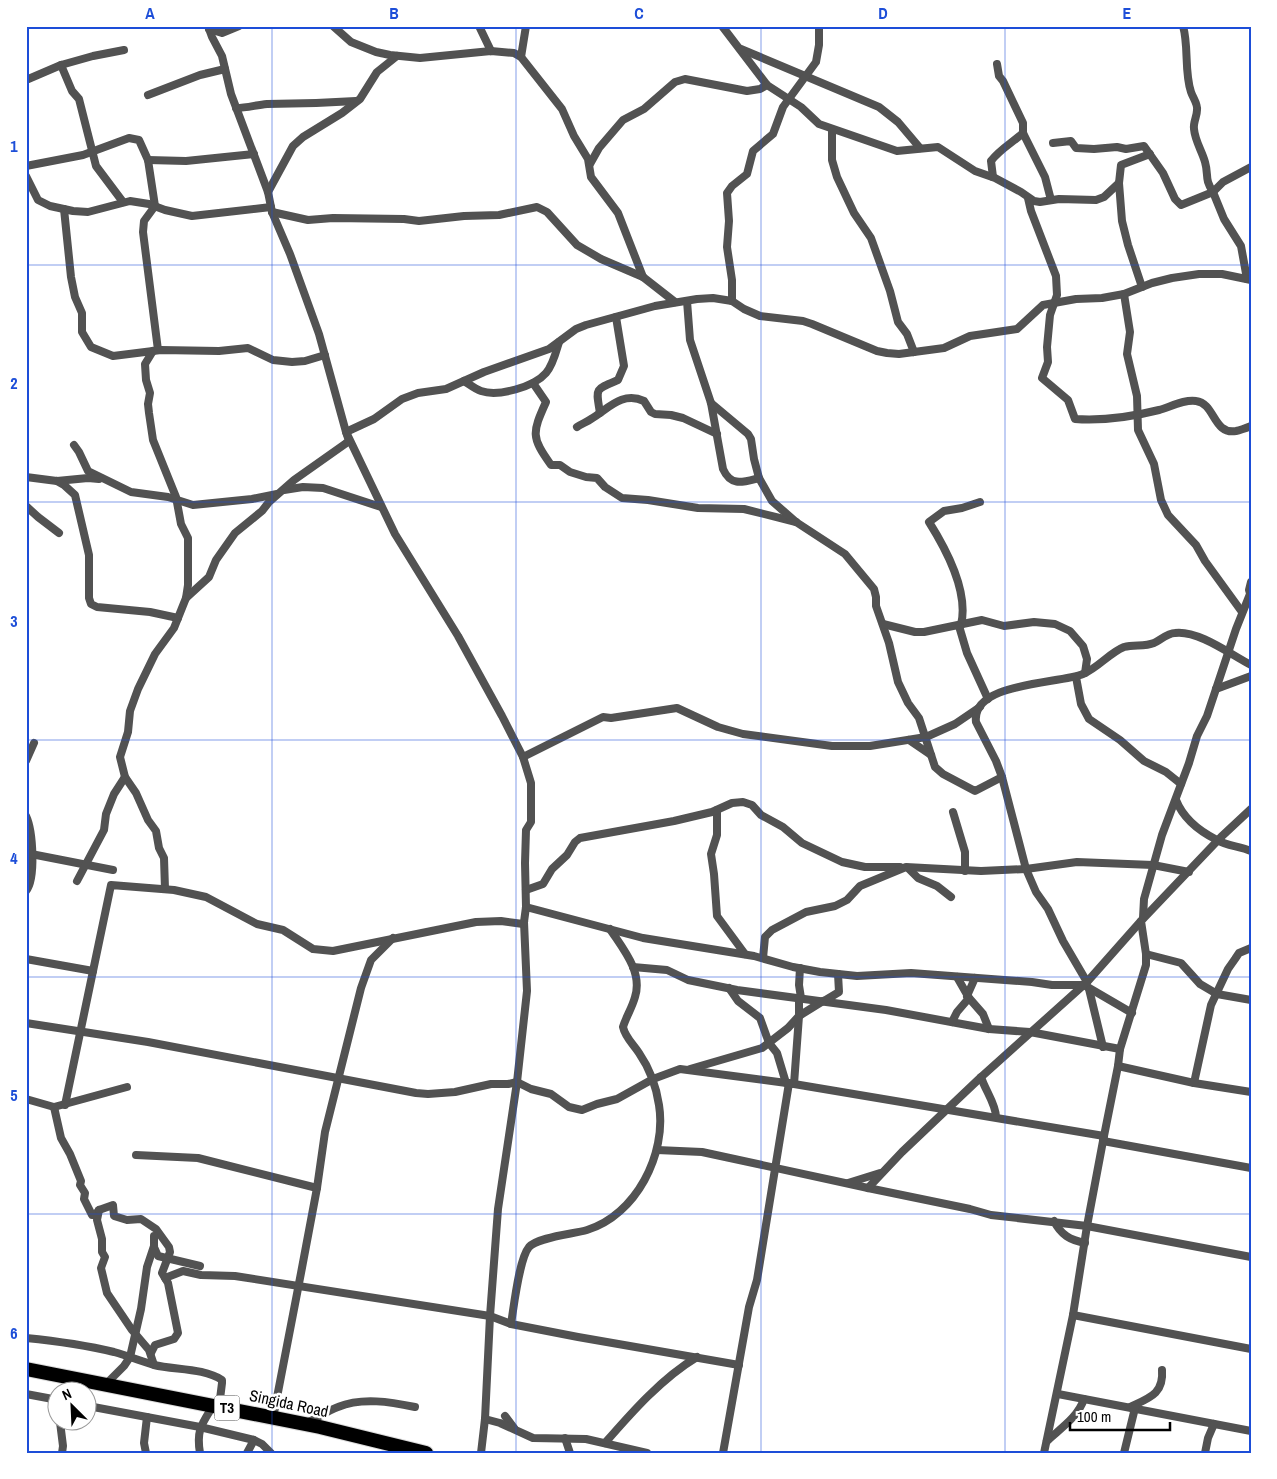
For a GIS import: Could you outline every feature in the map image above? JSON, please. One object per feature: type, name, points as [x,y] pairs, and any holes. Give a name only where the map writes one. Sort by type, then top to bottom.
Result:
[{"type":"highway","name":"Singida Road","points":[[26,1369],[305,1424],[426,1453]]},
{"type":"street","points":[[209,28],[222,33],[239,26]]},
{"type":"street","points":[[333,26],[351,42],[376,52],[397,56],[420,58],[491,51],[514,54],[521,57],[562,109],[590,164],[591,177],[618,213],[643,277]]},
{"type":"street","points":[[479,26],[491,51]]},
{"type":"street","points":[[521,57],[526,26]]},
{"type":"street","points":[[722,26],[767,85],[801,107],[819,124],[832,130],[897,151],[938,147],[975,171],[993,177],[1021,192],[1028,198],[1040,202],[1060,199],[1096,200],[1104,197],[1119,182]]},
{"type":"street","points":[[732,301],[732,280],[727,246],[729,221],[727,194],[732,186],[747,174],[753,152],[773,134],[780,113],[788,98],[817,58],[819,26]]},
{"type":"street","points":[[346,432],[374,419],[402,399],[418,393],[446,389],[549,348],[576,329],[676,302],[713,298],[732,301],[760,316],[802,321],[882,352],[892,354],[944,348],[979,334],[1013,330],[1022,326],[1038,308],[1054,302],[1124,294],[1167,279],[1200,274],[1222,274],[1249,280],[1241,246],[1224,219],[1207,182],[1205,163],[1194,128],[1194,119],[1198,111],[1191,90],[1187,67],[1186,37],[1183,26]]},
{"type":"street","points":[[186,598],[209,577],[216,560],[238,529],[262,511],[279,492],[349,441],[325,354],[228,85],[222,56],[209,28]]},
{"type":"street","points":[[739,48],[796,74],[879,107],[898,122],[920,148]]},
{"type":"street","points":[[26,80],[61,65],[124,50]]},
{"type":"street","points":[[268,192],[293,146],[303,137],[342,113],[360,99],[377,72],[397,56]]},
{"type":"street","points":[[997,64],[999,76],[1022,123],[1023,133],[1045,177],[1051,200]]},
{"type":"street","points":[[61,65],[72,91],[79,99],[96,166],[123,202]]},
{"type":"street","points":[[148,95],[200,75],[225,69]]},
{"type":"street","points":[[590,164],[598,148],[622,120],[644,109],[675,82],[685,79],[747,91],[760,89],[767,85]]},
{"type":"street","points":[[236,108],[248,108],[265,104],[306,105],[356,102]]},
{"type":"street","points":[[832,130],[832,160],[837,177],[854,213],[871,238],[890,290],[898,322],[910,339],[914,352]]},
{"type":"street","points":[[993,177],[991,161],[998,152],[1015,141],[1023,133]]},
{"type":"street","points":[[26,166],[92,152],[128,138],[139,140],[148,160],[155,206],[144,221],[143,232],[148,261],[155,351],[145,364],[144,369],[150,393],[148,404],[153,440],[188,538],[188,578],[186,598],[174,628],[155,654],[134,699],[126,740],[120,754],[125,777],[136,793],[148,820],[156,831],[159,848],[164,858],[165,889]]},
{"type":"street","points":[[1054,143],[1071,141],[1076,148],[1084,149],[1110,146],[1126,149],[1144,146],[1163,173],[1175,199],[1181,205],[1213,192],[1224,182],[1251,168]]},
{"type":"street","points":[[148,160],[186,161],[254,154]]},
{"type":"street","points":[[1142,287],[1122,220],[1119,182],[1121,165],[1150,154]]},
{"type":"street","points":[[26,176],[38,200],[45,205],[82,213],[123,202],[135,201],[192,216],[272,209],[308,220],[333,218],[404,219],[419,222],[464,216],[499,215],[537,207],[547,212],[577,245],[601,259],[643,277],[676,302]]},
{"type":"street","points":[[1028,198],[1031,211],[1056,276],[1057,295],[1050,314],[1048,362],[1042,378],[1068,400],[1075,419],[1097,421],[1196,401],[1204,404],[1218,425],[1224,429],[1235,431],[1251,426]]},
{"type":"street","points":[[64,210],[71,277],[82,313],[82,332],[91,347],[113,356],[155,351],[197,349],[219,351],[248,348],[273,360],[292,362],[305,362],[325,354]]},
{"type":"street","points":[[1124,294],[1130,332],[1128,354],[1137,396],[1138,430],[1154,464],[1161,500],[1168,515],[1196,545],[1205,561],[1242,612]]},
{"type":"street","points":[[687,301],[690,340],[711,403],[722,469],[729,479],[740,482],[759,478]]},
{"type":"street","points":[[600,413],[597,393],[600,388],[618,380],[624,366],[616,317]]},
{"type":"street","points":[[464,381],[480,391],[495,393],[533,383],[545,374],[552,365],[560,342]]},
{"type":"street","points":[[533,383],[546,402],[534,434],[542,452],[552,465],[560,465],[570,472],[597,478],[605,487],[622,498],[642,499],[698,508],[744,509],[796,522]]},
{"type":"street","points":[[577,426],[618,400],[631,398],[644,401],[651,412],[655,414],[683,418],[717,434]]},
{"type":"street","points":[[711,403],[748,434],[751,439],[759,478],[772,501],[796,522],[845,554],[874,589],[876,606],[889,643],[898,682],[908,703],[919,718],[935,767],[943,774],[975,791],[1002,777]]},
{"type":"street","points":[[346,432],[381,507],[418,574],[458,636],[523,757],[531,783],[531,822],[526,830],[525,863],[526,907],[524,922],[527,991],[517,1082],[498,1209],[485,1419],[481,1453]]},
{"type":"street","points":[[74,445],[88,471],[102,479],[132,492],[193,505],[252,499],[303,487],[323,488],[381,507]]},
{"type":"street","points":[[26,478],[57,481],[88,478],[102,479]]},
{"type":"street","points":[[57,481],[64,484],[75,496],[89,555],[89,598],[91,604],[97,607],[150,612],[178,618]]},
{"type":"street","points":[[980,502],[944,511],[929,522],[947,554],[961,593],[964,615],[960,625],[966,653],[988,699]]},
{"type":"street","points":[[26,506],[59,533]]},
{"type":"street","points":[[1044,1453],[1058,1394],[1073,1315],[1120,1049],[1146,965],[1142,920],[1144,899],[1162,836],[1197,736],[1207,716],[1227,652],[1250,596],[1251,582]]},
{"type":"street","points":[[882,624],[915,632],[982,620],[1004,626],[1044,622],[1060,625],[1070,631],[1084,646],[1086,658],[1085,673]]},
{"type":"street","points":[[523,757],[604,717],[611,718],[676,708],[718,727],[743,734],[832,746],[870,746],[926,737],[955,724],[980,707],[988,699],[1001,693],[1039,681],[1085,673],[1121,648],[1149,645],[1174,633],[1186,634],[1206,640],[1251,665]]},
{"type":"street","points":[[1076,676],[1081,704],[1089,719],[1120,740],[1144,761],[1166,772],[1181,784]]},
{"type":"street","points":[[1216,689],[1251,676]]},
{"type":"street","points":[[980,707],[976,719],[978,727],[996,761],[1002,777],[1026,869],[1036,892],[1048,909],[1087,985],[1103,1046]]},
{"type":"street","points":[[908,740],[931,755]]},
{"type":"street","points":[[26,761],[34,743]]},
{"type":"street","points":[[77,881],[104,830],[106,814],[114,794],[125,777]]},
{"type":"street","points":[[1176,800],[1188,820],[1217,840],[1251,851]]},
{"type":"street","points":[[526,890],[543,884],[552,869],[567,855],[575,842],[580,838],[674,821],[717,810],[732,803],[744,802],[752,805],[761,816],[783,827],[802,843],[842,862],[866,867],[907,867],[965,871],[1026,869],[1077,862],[1153,865],[1188,872]]},
{"type":"street","points":[[868,1188],[882,1172],[981,1077],[1030,1032],[1087,985],[1142,920],[1217,840],[1251,809]]},
{"type":"street","points":[[717,810],[717,835],[711,854],[717,916],[745,954]]},
{"type":"street","points":[[953,812],[965,852],[965,871]]},
{"type":"street","points":[[26,816],[32,836],[29,854],[31,884],[26,891]]},
{"type":"street","points":[[29,854],[113,870]]},
{"type":"street","points":[[907,867],[918,878],[938,886],[951,897]]},
{"type":"street","points":[[763,958],[765,937],[772,930],[809,911],[834,906],[847,900],[860,886],[907,867]]},
{"type":"street","points":[[65,1105],[111,885],[165,889],[206,897],[257,924],[283,930],[313,950],[333,951],[476,922],[501,920],[523,924],[524,922]]},
{"type":"street","points":[[526,907],[643,938],[745,954],[800,968],[838,974],[866,976],[911,973],[1052,985],[1087,985],[1132,1013]]},
{"type":"street","points":[[511,1324],[523,1261],[530,1246],[541,1240],[589,1229],[613,1217],[632,1197],[641,1184],[657,1150],[660,1115],[653,1079],[644,1060],[626,1035],[623,1027],[636,996],[637,978],[633,967],[610,929]]},
{"type":"street","points":[[273,1418],[317,1188],[325,1132],[361,988],[371,960],[393,938]]},
{"type":"street","points":[[1194,1083],[1211,1006],[1228,968],[1239,953],[1251,948]]},
{"type":"street","points":[[1146,954],[1181,964],[1200,984],[1217,994],[1251,1000]]},
{"type":"street","points":[[26,959],[93,971]]},
{"type":"street","points":[[633,967],[667,970],[688,980],[729,988],[823,1001],[989,1029],[1030,1032],[1120,1049]]},
{"type":"street","points":[[723,1453],[749,1308],[757,1280],[790,1083],[799,1016],[800,968]]},
{"type":"street","points":[[838,974],[839,990]]},
{"type":"street","points":[[688,1070],[705,1063],[752,1052],[769,1043],[788,1028],[799,1016],[837,994],[852,975]]},
{"type":"street","points":[[958,977],[968,997],[983,1014],[989,1029]]},
{"type":"street","points":[[952,1022],[968,997],[976,978]]},
{"type":"street","points":[[729,988],[744,1006],[760,1018],[769,1043],[777,1053],[790,1083]]},
{"type":"street","points":[[26,1023],[148,1042],[339,1079],[428,1094],[455,1092],[491,1084],[517,1082],[531,1089],[551,1094],[569,1106],[582,1110],[617,1099],[653,1079],[672,1070],[680,1069],[790,1083],[996,1117],[1251,1168]]},
{"type":"street","points":[[1118,1066],[1194,1083],[1251,1092]]},
{"type":"street","points":[[981,1077],[988,1097],[994,1107],[996,1117]]},
{"type":"street","points":[[26,1099],[54,1107],[127,1087]]},
{"type":"street","points":[[54,1107],[61,1138],[81,1181],[80,1185],[85,1193],[84,1199],[92,1215],[96,1214],[98,1210],[112,1205],[114,1216],[127,1220],[141,1219],[156,1228],[169,1247],[170,1252],[162,1273],[168,1283],[178,1333],[174,1339],[155,1345],[151,1353]]},
{"type":"street","points":[[657,1150],[702,1152],[991,1215],[1088,1226],[1251,1257]]},
{"type":"street","points":[[136,1155],[198,1158],[317,1188]]},
{"type":"street","points":[[846,1183],[882,1172]]},
{"type":"street","points":[[98,1210],[97,1220],[102,1238],[102,1252],[105,1257],[101,1268],[105,1287],[115,1307],[151,1353],[154,1365]]},
{"type":"street","points":[[1054,1222],[1069,1239],[1085,1243]]},
{"type":"street","points":[[105,1385],[124,1366],[130,1357],[136,1335],[147,1267],[154,1246],[154,1236]]},
{"type":"street","points":[[154,1246],[158,1256],[200,1266]]},
{"type":"street","points":[[165,1278],[187,1271],[201,1275],[235,1276],[299,1285],[490,1316],[511,1324],[739,1365]]},
{"type":"street","points":[[1073,1315],[1251,1349]]},
{"type":"street","points":[[26,1338],[68,1343],[130,1357],[154,1365],[187,1370],[222,1380],[216,1406],[200,1427],[198,1436],[200,1453]]},
{"type":"street","points":[[605,1443],[655,1390],[681,1366],[697,1357]]},
{"type":"street","points":[[1124,1453],[1133,1407],[1156,1393],[1161,1382],[1162,1370]]},
{"type":"street","points":[[26,1394],[48,1398]]},
{"type":"street","points":[[1058,1394],[1251,1431]]},
{"type":"street","points":[[1047,1441],[1074,1417],[1084,1399]]},
{"type":"street","points":[[305,1424],[339,1406],[366,1401],[415,1407]]},
{"type":"street","points":[[98,1408],[200,1427],[254,1440],[262,1444],[271,1453]]},
{"type":"street","points":[[505,1416],[515,1430]]},
{"type":"street","points":[[146,1453],[144,1443],[147,1417]]},
{"type":"street","points":[[485,1419],[500,1423],[533,1438],[586,1439],[647,1453]]},
{"type":"street","points":[[1205,1453],[1208,1438],[1214,1424]]},
{"type":"street","points":[[61,1432],[62,1453]]},
{"type":"street","points":[[565,1438],[570,1453]]},
{"type":"street","points":[[247,1453],[254,1440]]}]
